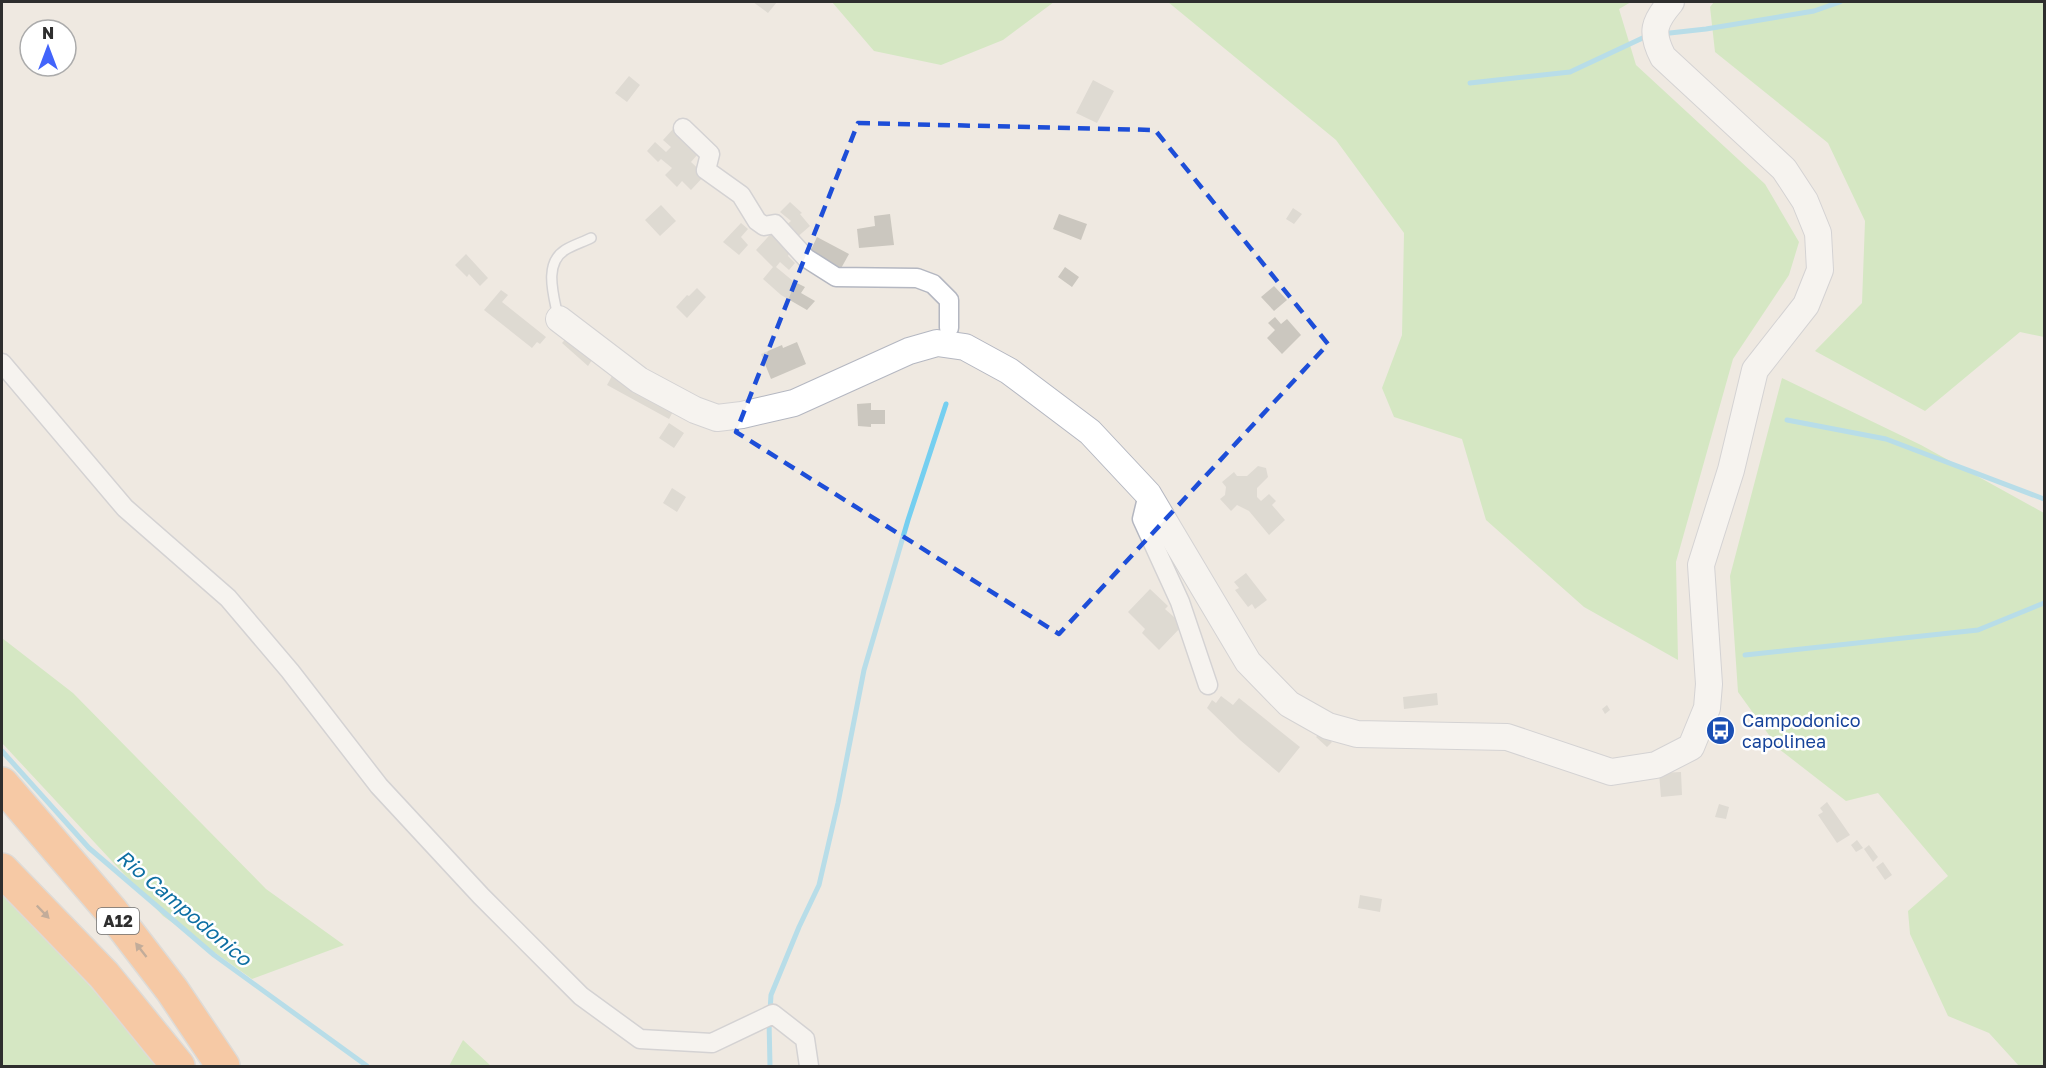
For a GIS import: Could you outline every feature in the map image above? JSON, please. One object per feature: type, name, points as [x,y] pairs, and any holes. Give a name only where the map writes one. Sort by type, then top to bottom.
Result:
[{"type":"highway","name":"A12","points":[[2,784],[112,912],[172,990],[223,1066]]},
{"type":"highway","name":"A12","points":[[3,870],[104,975],[178,1066]]},
{"type":"street","points":[[559,319],[639,380],[695,410],[717,418],[742,415],[794,403],[909,351],[937,343],[965,347],[1009,371],[1054,403],[1090,432],[1148,494],[1248,662],[1289,704],[1328,726],[1357,734],[1508,737],[1611,772],[1656,765],[1691,747],[1707,708],[1709,684],[1701,566],[1731,470],[1755,370],[1806,305],[1820,270],[1818,233],[1805,201],[1784,169],[1663,57],[1656,44],[1656,20],[1671,2]]},
{"type":"street","points":[[683,128],[710,154],[706,170],[741,195],[757,221],[764,226],[775,224],[806,258],[836,277],[916,278],[933,284],[949,300],[949,328]]},
{"type":"street","points":[[2,363],[125,508],[228,598],[290,670],[379,786],[481,896],[580,996],[640,1039],[712,1043],[773,1014],[806,1039],[809,1066]]},
{"type":"street","points":[[1148,494],[1142,519],[1180,602],[1208,685]]},
{"type":"lane","points":[[559,319],[552,282],[557,258],[564,250],[591,238]]},
{"type":"lane","points":[[172,990],[203,1019]]},
{"type":"highlighted area","points":[[858,123],[1155,130],[1328,344],[1059,634],[736,432]]},
{"type":"green space","points":[[832,2],[1054,2],[1003,40],[941,65],[874,51]]},
{"type":"green space","points":[[1168,2],[1631,2],[1619,9],[1636,65],[1765,184],[1799,242],[1789,275],[1733,359],[1676,562],[1678,660],[1584,607],[1486,520],[1462,439],[1394,417],[1382,388],[1402,335],[1404,233],[1336,140]]},
{"type":"green space","points":[[1714,2],[2044,2],[2044,337],[2020,332],[1925,411],[1815,351],[1862,303],[1865,221],[1828,143],[1715,52],[1710,7]]},
{"type":"green space","points":[[1782,378],[1921,445],[2044,513],[2044,1066],[2019,1066],[1989,1033],[1948,1016],[1910,934],[1908,911],[1948,876],[1878,793],[1846,801],[1779,749],[1738,692],[1730,576]]},
{"type":"green space","points":[[2,638],[73,693],[266,889],[344,945],[252,979],[163,916],[2,743]]},
{"type":"green space","points":[[2,888],[156,1060],[161,1066],[2,1066]]},
{"type":"green space","points":[[463,1040],[491,1066],[449,1066]]},
{"type":"building","points":[[753,2],[777,2],[768,13]]},
{"type":"building","points":[[629,76],[640,85],[627,102],[615,93]]},
{"type":"building","points":[[1093,80],[1114,91],[1097,123],[1076,113]]},
{"type":"building","points":[[673,129],[698,154],[691,162],[705,175],[691,190],[682,181],[677,187],[665,175],[672,168],[661,159],[658,162],[647,151],[655,142],[666,152],[671,147],[663,140]]},
{"type":"building","points":[[790,202],[802,213],[800,214],[810,226],[795,239],[785,226],[791,221],[780,212]]},
{"type":"building","points":[[661,205],[676,221],[660,236],[645,220]]},
{"type":"building","points":[[1293,208],[1302,214],[1294,224],[1286,219]]},
{"type":"building","points":[[890,214],[894,245],[859,248],[857,229],[875,226],[874,216]]},
{"type":"building","points":[[1059,214],[1087,224],[1081,240],[1053,229]]},
{"type":"building","points":[[741,223],[748,229],[741,237],[748,245],[739,255],[723,242]]},
{"type":"building","points":[[776,228],[787,244],[783,248],[795,263],[789,270],[780,262],[776,267],[793,281],[805,287],[801,293],[815,301],[807,310],[781,295],[763,279],[773,267],[756,250]]},
{"type":"building","points":[[817,237],[849,254],[839,272],[808,256]]},
{"type":"building","points":[[466,254],[488,278],[480,286],[469,274],[467,277],[455,265]]},
{"type":"building","points":[[1065,267],[1079,277],[1072,287],[1058,277]]},
{"type":"building","points":[[1274,286],[1287,300],[1274,311],[1261,297]]},
{"type":"building","points":[[697,288],[706,297],[687,318],[676,307]]},
{"type":"building","points":[[501,290],[508,295],[502,302],[546,337],[540,344],[537,342],[532,348],[484,310]]},
{"type":"building","points":[[1275,317],[1281,324],[1287,319],[1301,335],[1282,354],[1267,338],[1275,330],[1268,323]]},
{"type":"building","points":[[573,331],[596,354],[588,366],[562,343]]},
{"type":"building","points":[[797,342],[806,364],[771,379],[761,354],[782,345],[783,348]]},
{"type":"building","points":[[612,376],[677,404],[669,419],[607,385]]},
{"type":"building","points":[[871,403],[871,410],[885,410],[885,424],[871,424],[871,427],[858,426],[857,404]]},
{"type":"building","points":[[669,423],[684,433],[674,448],[659,438]]},
{"type":"building","points":[[1258,466],[1266,468],[1268,477],[1257,488],[1257,497],[1261,501],[1269,494],[1276,501],[1272,505],[1285,520],[1269,535],[1249,511],[1237,505],[1231,511],[1220,499],[1225,495],[1226,487],[1222,482],[1234,472],[1237,476],[1247,476]]},
{"type":"building","points":[[672,488],[686,497],[677,512],[663,503]]},
{"type":"building","points":[[1246,573],[1267,600],[1255,609],[1252,604],[1248,607],[1235,590],[1239,588],[1234,582]]},
{"type":"building","points":[[1150,589],[1168,606],[1165,609],[1183,625],[1159,650],[1142,633],[1145,629],[1128,612]]},
{"type":"building","points":[[1437,693],[1438,705],[1404,709],[1403,697]]},
{"type":"building","points":[[1221,696],[1233,705],[1239,698],[1300,747],[1279,773],[1207,708],[1212,700],[1216,703]]},
{"type":"building","points":[[1607,705],[1610,710],[1605,714],[1602,709]]},
{"type":"building","points":[[1321,732],[1332,742],[1327,747],[1316,737]]},
{"type":"building","points":[[1681,772],[1682,795],[1661,797],[1659,773]]},
{"type":"building","points":[[1827,802],[1850,835],[1837,843],[1818,815],[1823,812],[1820,808]]},
{"type":"building","points":[[1719,804],[1729,807],[1726,819],[1715,817]]},
{"type":"building","points":[[1857,840],[1863,848],[1856,852],[1851,845]]},
{"type":"building","points":[[1869,845],[1878,857],[1873,862],[1864,849]]},
{"type":"building","points":[[1883,862],[1892,875],[1885,880],[1876,867]]},
{"type":"building","points":[[1360,895],[1382,899],[1380,912],[1358,908]]},
{"type":"waterway","points":[[1661,34],[1814,11],[1840,2]]},
{"type":"waterway","points":[[1470,83],[1570,72],[1649,35]]},
{"type":"waterway","points":[[770,1011],[771,995],[819,885],[864,670],[908,520],[946,404]]},
{"type":"waterway","points":[[1787,420],[1886,439],[2044,499]]},
{"type":"waterway","points":[[1745,655],[1978,630],[2044,603]]},
{"type":"waterway","name":"Rio Campodonico","points":[[2,751],[89,848],[214,955],[367,1066]]},
{"type":"waterway","points":[[769,1020],[770,1066]]},
{"type":"place","name":"Campodonico capolinea","points":[[1721,731]]}]
